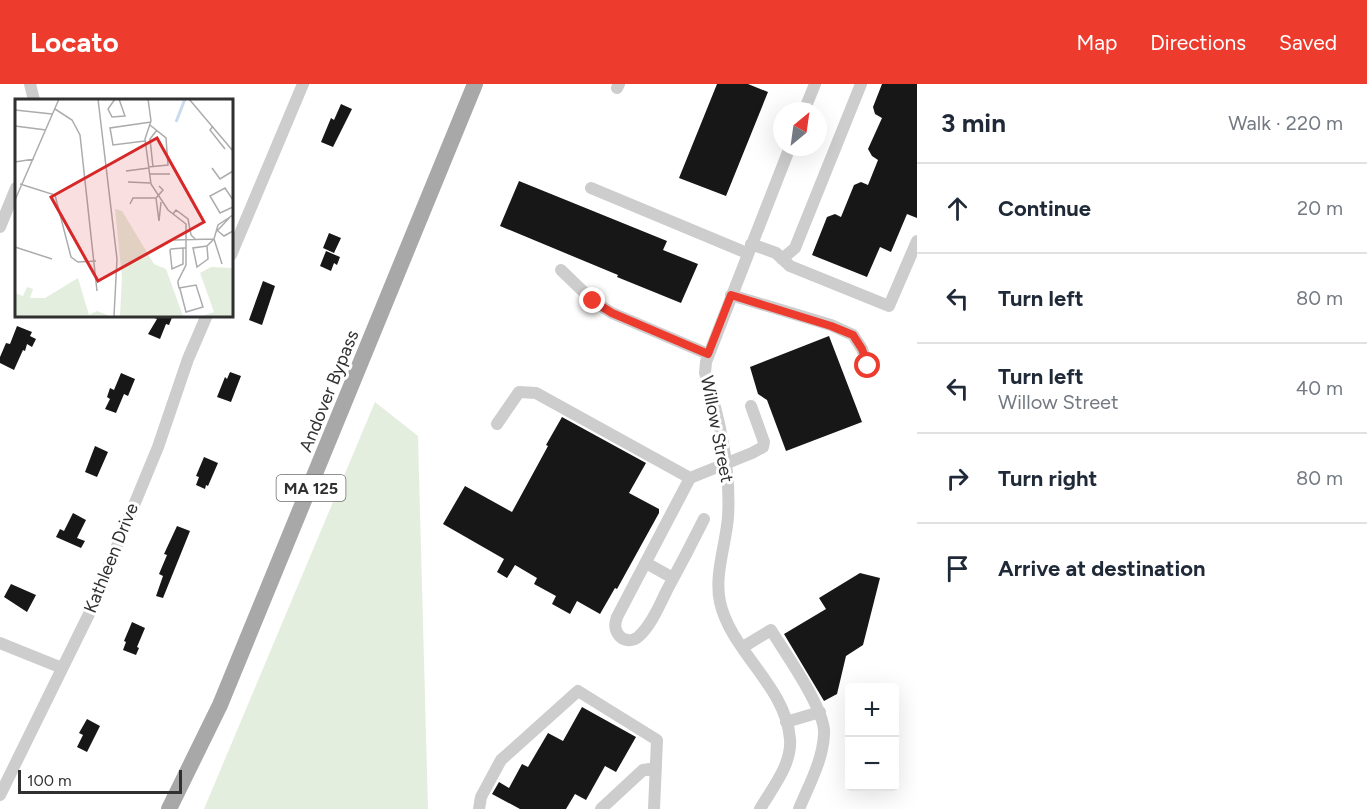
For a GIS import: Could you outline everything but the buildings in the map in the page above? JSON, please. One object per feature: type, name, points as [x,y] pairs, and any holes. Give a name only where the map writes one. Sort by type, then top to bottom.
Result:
[{"type":"main road","name":"Andover Bypass","points":[[169,809],[220,705],[475,84]]},
{"type":"street","points":[[30,84],[34,99]]},
{"type":"street","points":[[232,253],[303,84]]},
{"type":"street","points":[[808,102],[815,84]]},
{"type":"street","points":[[783,259],[795,248],[861,84]]},
{"type":"street","name":"Willow Street","points":[[760,809],[783,771],[789,755],[790,739],[781,705],[728,624],[719,601],[719,584],[728,519],[729,477],[705,373],[708,354],[786,156]]},
{"type":"street","points":[[591,188],[749,248],[776,253],[790,266],[889,306],[917,241]]},
{"type":"street","points":[[0,227],[15,190]]},
{"type":"street","points":[[561,270],[593,301],[612,313],[708,354]]},
{"type":"street","points":[[731,295],[853,335],[862,349],[868,366]]},
{"type":"street","name":"Kathleen Drive","points":[[0,795],[89,614],[158,447],[188,358],[207,316]]},
{"type":"street","points":[[497,424],[519,392],[536,393],[690,478]]},
{"type":"street","points":[[704,519],[657,609],[637,638],[627,640],[620,638],[615,625],[617,617],[690,478],[763,447],[764,442],[751,406]]},
{"type":"street","points":[[646,563],[673,578]]},
{"type":"street","points":[[743,647],[771,630],[820,712],[825,732],[820,757],[799,809]]},
{"type":"street","points":[[0,643],[62,668]]},
{"type":"street","points":[[479,809],[481,797],[501,760],[578,691],[657,740],[654,809]]},
{"type":"street","points":[[786,722],[820,712]]},
{"type":"street","points":[[601,809],[643,770],[656,768]]},
{"type":"green space","points":[[375,402],[418,436],[428,809],[204,809]]},
{"type":"route","points":[[593,301],[612,313],[708,354],[731,295],[853,335],[862,349],[868,366]]}]
